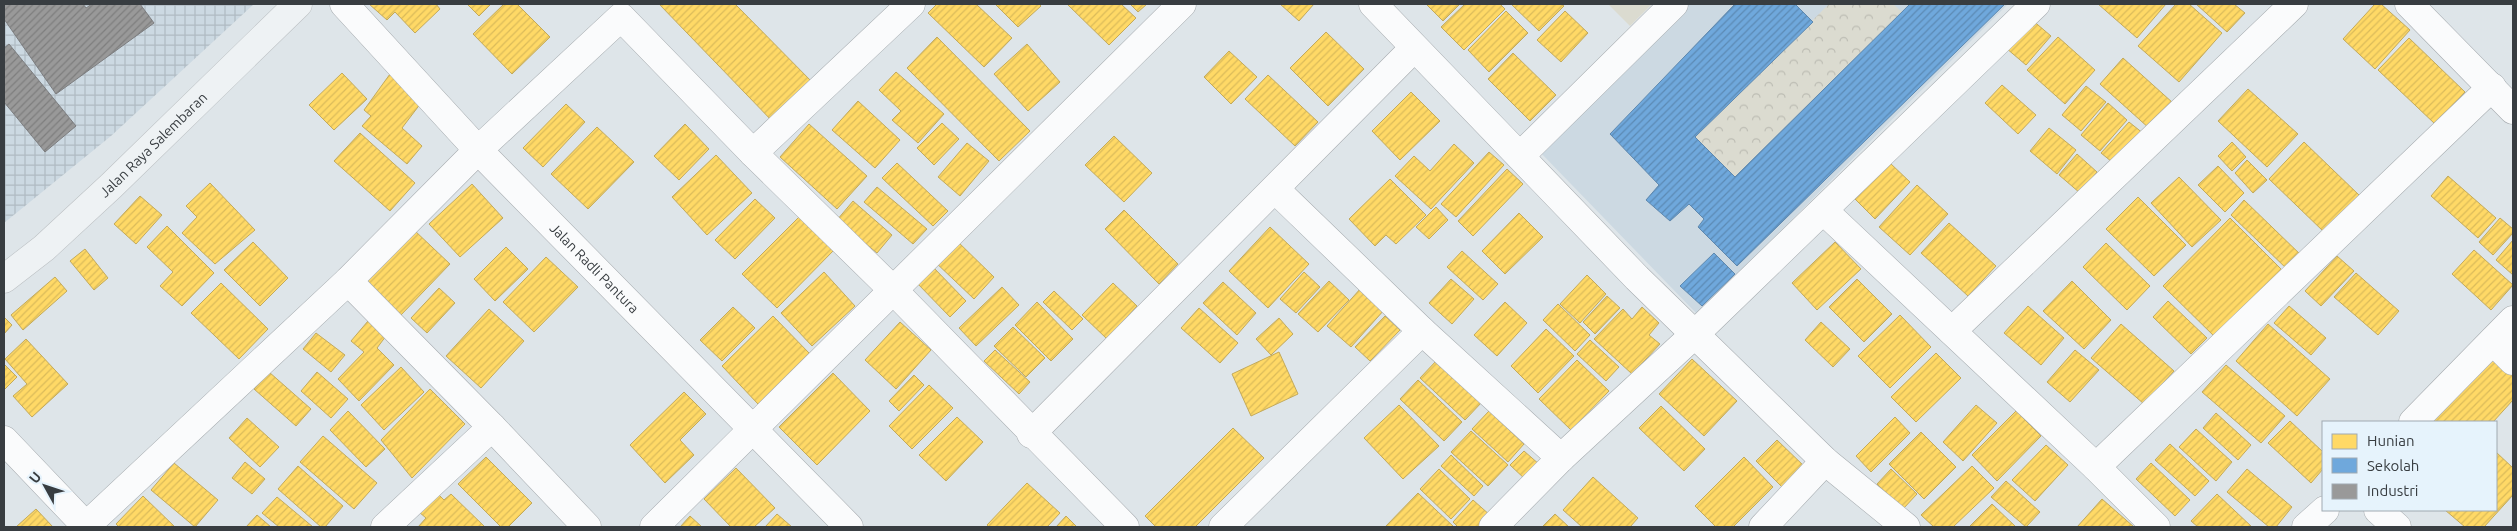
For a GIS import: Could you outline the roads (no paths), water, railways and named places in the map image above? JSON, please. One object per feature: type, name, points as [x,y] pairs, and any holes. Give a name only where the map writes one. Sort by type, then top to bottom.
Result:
[{"type":"main road","name":"Jalan Raya Salembaran","points":[[4,279],[44,248],[104,192],[298,4]]},
{"type":"street","name":"Jalan Radli Pantura","points":[[344,4],[478,150],[849,527]]},
{"type":"street","points":[[753,153],[911,4]]},
{"type":"street","points":[[654,527],[1182,4]]},
{"type":"street","points":[[1373,4],[1637,278],[1825,461],[1906,527]]},
{"type":"street","points":[[1520,156],[1674,4]]},
{"type":"street","points":[[1493,527],[1561,458],[1695,334],[2036,4]]},
{"type":"street","points":[[1952,331],[2294,4]]},
{"type":"street","points":[[2409,4],[2513,110]]},
{"type":"street","points":[[4,440],[87,527],[348,281],[478,150],[628,10],[753,153],[894,291],[1031,434],[1125,527]]},
{"type":"street","points":[[1031,434],[1276,190],[1414,48]]},
{"type":"street","points":[[2096,467],[2492,87]]},
{"type":"street","points":[[1276,190],[1422,331],[1561,458]]},
{"type":"street","points":[[1824,210],[2096,467],[2156,527]]},
{"type":"street","points":[[348,281],[492,427],[587,527]]},
{"type":"street","points":[[2414,421],[2513,320]]},
{"type":"street","points":[[1223,527],[1422,331]]},
{"type":"street","points":[[2493,341],[2513,361]]},
{"type":"street","points":[[385,527],[492,427]]},
{"type":"street","points":[[1763,527],[1825,461]]},
{"type":"street","points":[[2306,527],[2324,511]]},
{"type":"street","points":[[2379,511],[2396,527]]}]
